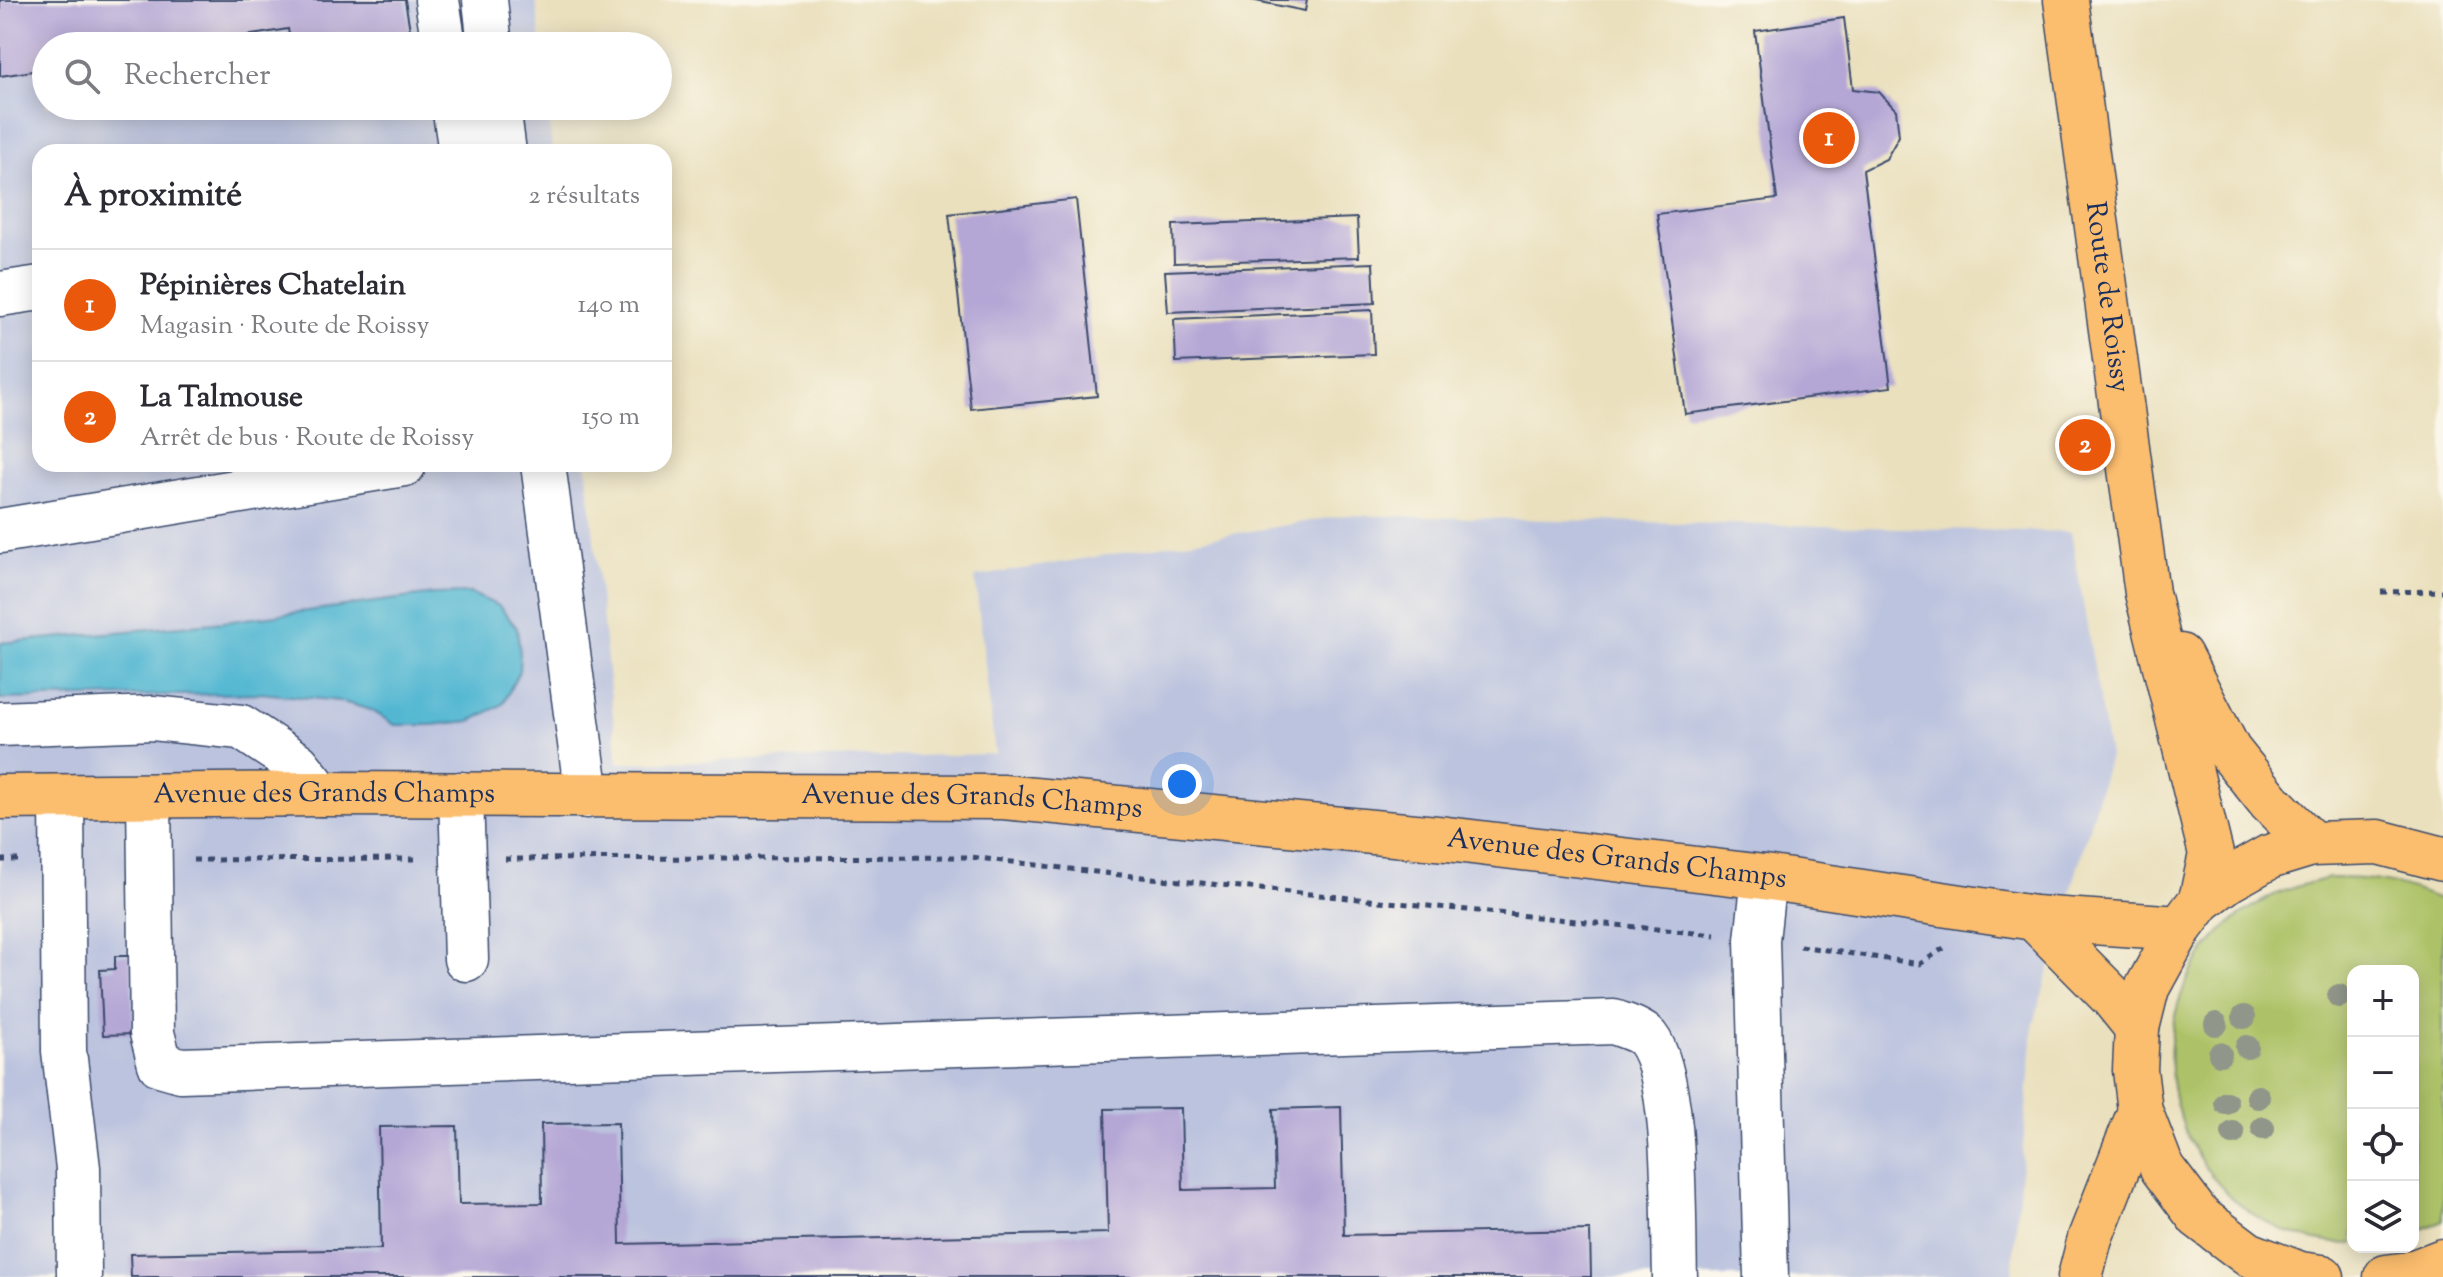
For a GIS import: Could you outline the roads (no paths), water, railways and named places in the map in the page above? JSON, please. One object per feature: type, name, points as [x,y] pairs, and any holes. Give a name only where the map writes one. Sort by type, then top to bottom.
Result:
[{"type":"main road","name":"Route de Roissy","points":[[2066,0],[2147,593]]},
{"type":"main road","points":[[2147,593],[2229,751],[2270,802],[2312,844]]},
{"type":"main road","points":[[2147,593],[2211,854],[2191,914],[2147,988],[2137,1028],[2135,1070],[2140,1111],[2162,1168],[2199,1217],[2254,1265],[2322,1277]]},
{"type":"main road","name":"Avenue des Grands Champs","points":[[0,797],[461,794],[1003,797],[1447,839],[1764,877],[2034,918],[2191,914]]},
{"type":"main road","points":[[2191,914],[2228,880],[2269,857],[2312,844],[2378,842],[2443,859]]},
{"type":"main road","points":[[2034,918],[2112,997],[2137,1028]]},
{"type":"main road","points":[[2080,1277],[2090,1238],[2140,1111]]},
{"type":"main road","points":[[2386,1277],[2409,1274],[2443,1261]]},
{"type":"lane","points":[[437,0],[442,32]]},
{"type":"lane","points":[[485,0],[488,32]]},
{"type":"lane","points":[[456,120],[460,144]]},
{"type":"lane","points":[[500,120],[503,144]]},
{"type":"lane","points":[[0,294],[32,289]]},
{"type":"lane","points":[[0,531],[356,472]]},
{"type":"lane","points":[[544,472],[587,796]]},
{"type":"lane","points":[[0,724],[153,718],[241,727],[297,764],[321,794]]},
{"type":"lane","points":[[461,794],[466,959]]},
{"type":"lane","points":[[62,797],[64,1051],[78,1168],[79,1277]]},
{"type":"lane","points":[[149,797],[152,1033],[160,1064],[181,1070],[1614,1022],[1645,1036],[1661,1063],[1672,1144],[1675,1277]]},
{"type":"lane","points":[[1764,877],[1757,940],[1766,1277]]},
{"type":"water","points":[[470,593],[499,606],[517,628],[520,653],[519,671],[503,704],[471,721],[395,725],[371,710],[339,701],[261,693],[0,699],[0,643],[224,622],[434,594]]},
{"type":"place","name":"Pépinières Chatelain","points":[[1829,138]]},
{"type":"place","name":"La Talmouse","points":[[2085,445]]}]
